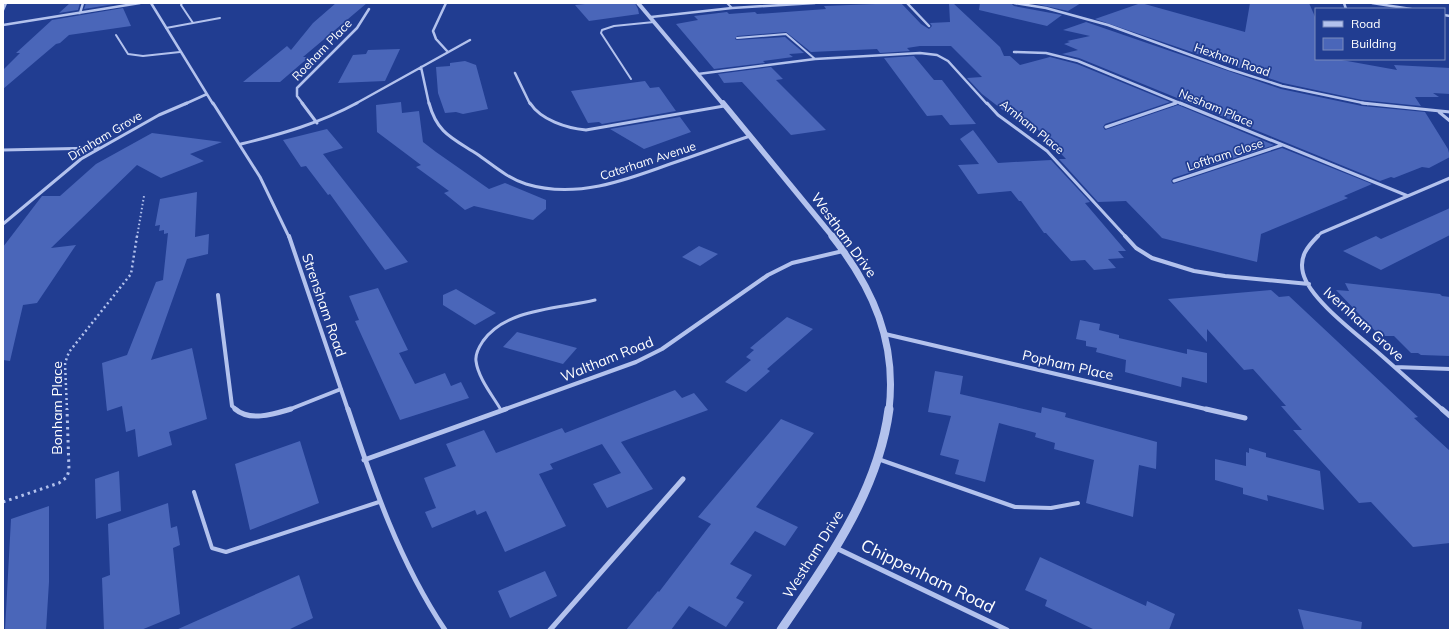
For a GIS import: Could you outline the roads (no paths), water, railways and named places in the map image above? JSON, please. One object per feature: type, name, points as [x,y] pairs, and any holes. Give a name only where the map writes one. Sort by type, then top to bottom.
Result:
[{"type":"street","points":[[3,10],[6,3]]},
{"type":"street","points":[[80,13],[82,3]]},
{"type":"street","points":[[3,25],[140,3]]},
{"type":"street","name":"Strensham Road","points":[[151,3],[180,52],[241,144],[277,208],[287,230],[379,502],[393,536],[426,602],[445,630]]},
{"type":"street","points":[[446,3],[433,31],[436,39],[447,51]]},
{"type":"street","name":"Westham Drive","points":[[638,3],[750,136],[843,251],[868,288],[885,334],[891,377],[889,411],[878,459],[836,548],[780,630]]},
{"type":"street","points":[[653,20],[732,8],[815,3]]},
{"type":"street","points":[[908,3],[929,26]]},
{"type":"street","name":"Hexham Road","points":[[1014,3],[1090,19],[1259,80],[1294,90],[1372,105],[1450,112]]},
{"type":"street","points":[[1372,3],[1404,8]]},
{"type":"street","name":"Roeham Place","points":[[317,123],[297,96],[297,88],[357,28],[369,9]]},
{"type":"street","points":[[241,144],[317,123],[339,113],[447,51],[470,40]]},
{"type":"street","name":"Nesham Place","points":[[1014,52],[1046,53],[1066,57],[1408,196]]},
{"type":"street","name":"Arnham Place","points":[[698,74],[815,59],[920,53],[930,53],[943,57],[998,115],[1035,141],[1052,156],[1136,248],[1152,258],[1194,271],[1225,276],[1309,284]]},
{"type":"street","name":"Caterham Avenue","points":[[421,67],[432,116],[438,125],[462,145],[511,178],[545,188],[599,188],[750,136]]},
{"type":"street","points":[[515,73],[524,94],[535,111],[569,128],[586,130],[724,106]]},
{"type":"street","name":"Drinham Grove","points":[[3,224],[62,174],[99,148],[175,107],[207,94]]},
{"type":"street","points":[[1106,127],[1178,102]]},
{"type":"street","points":[[1438,112],[1450,121]]},
{"type":"street","name":"Loftham Close","points":[[1174,181],[1282,145]]},
{"type":"street","points":[[3,150],[99,148]]},
{"type":"street","name":"Ivernham Grove","points":[[1450,178],[1322,233],[1308,246],[1302,256],[1303,274],[1315,295],[1336,316],[1450,416]]},
{"type":"street","name":"Waltham Road","points":[[364,460],[636,362],[662,349],[774,272],[792,263],[843,251]]},
{"type":"street","points":[[218,295],[232,406],[236,412],[248,417],[268,416],[341,389]]},
{"type":"street","name":"Popham Place","points":[[885,334],[1245,418]]},
{"type":"street","points":[[1395,367],[1450,369]]},
{"type":"street","points":[[550,630],[683,479]]},
{"type":"street","name":"Chippenham Road","points":[[836,548],[1007,630]]},
{"type":"lane","points":[[182,3],[180,5],[193,23]]},
{"type":"lane","points":[[727,3],[732,8]]},
{"type":"lane","points":[[166,28],[220,18]]},
{"type":"lane","points":[[631,79],[601,33],[602,30],[614,26],[653,20]]},
{"type":"lane","points":[[737,38],[770,34],[786,34],[815,59]]},
{"type":"lane","points":[[116,35],[128,54],[143,56],[180,52]]},
{"type":"lane","points":[[501,410],[476,363],[476,353],[486,338],[504,323],[519,316],[595,300]]},
{"type":"lane","points":[[878,459],[1016,507],[1051,508],[1078,503]]},
{"type":"lane","points":[[194,492],[212,548],[226,552],[379,502]]}]
